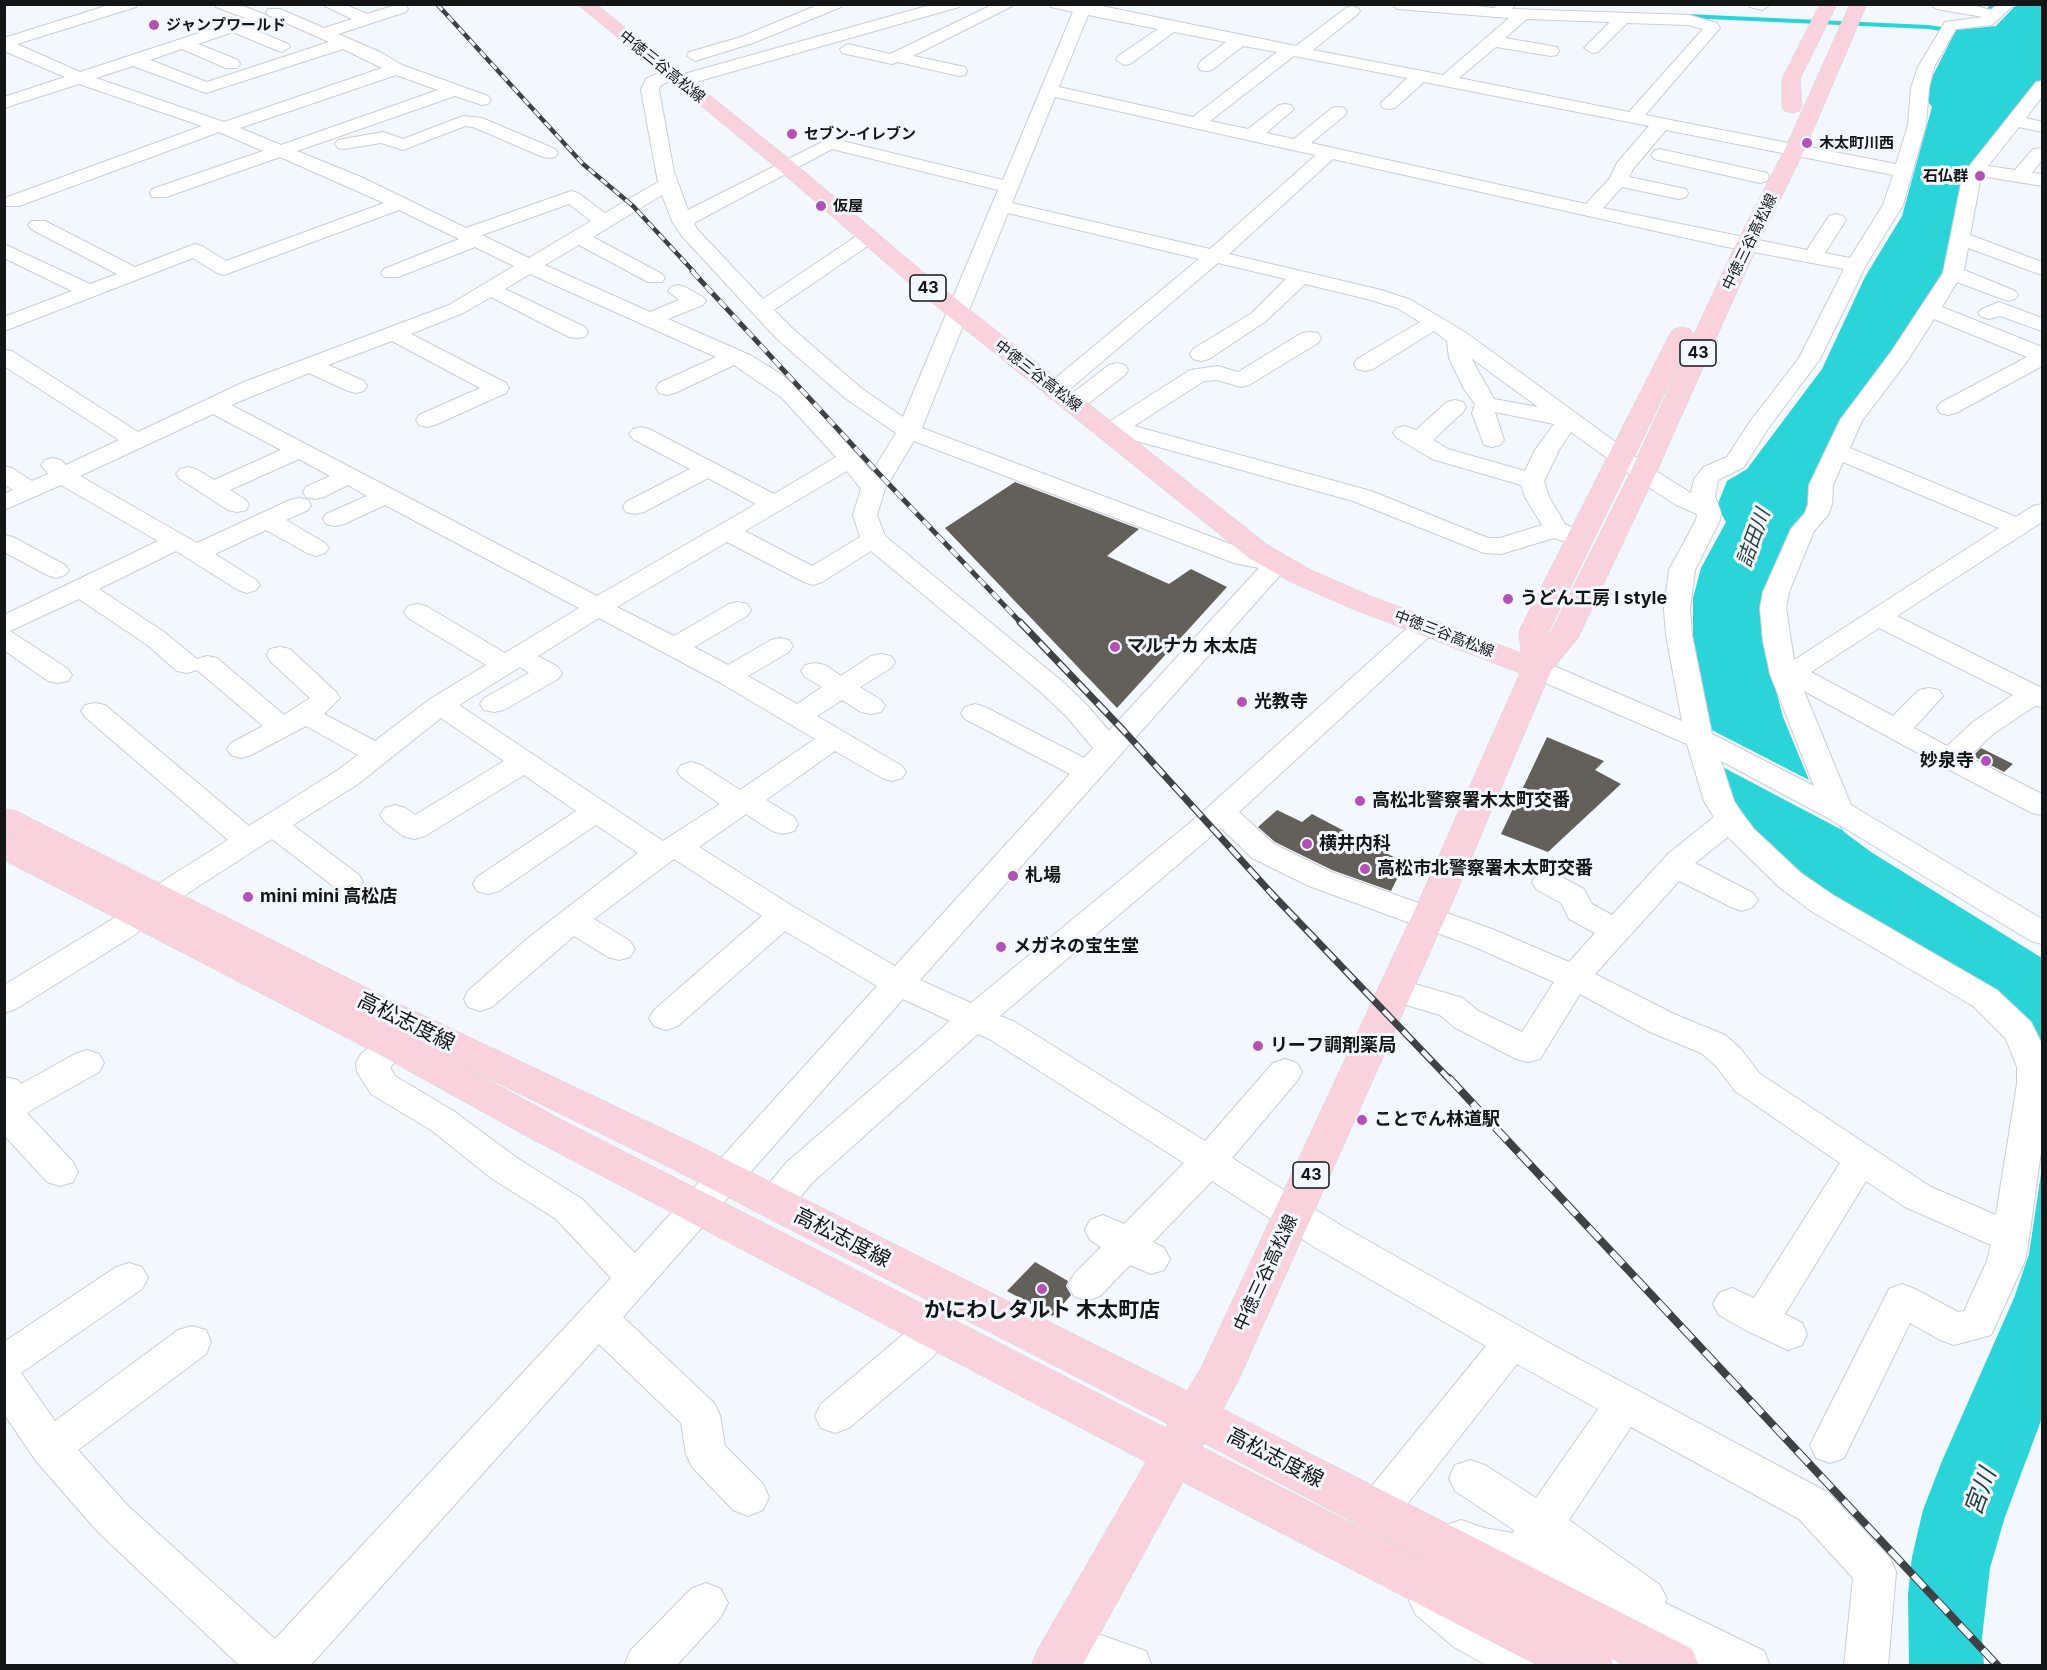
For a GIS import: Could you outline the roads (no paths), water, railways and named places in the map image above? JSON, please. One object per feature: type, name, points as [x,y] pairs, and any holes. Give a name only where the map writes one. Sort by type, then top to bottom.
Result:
[{"type":"main road","name":"中徳三谷高松線","points":[[585,4],[786,166],[868,237],[1064,397],[1112,430],[1259,552],[1277,564],[1349,597],[1537,669]]},
{"type":"main road","points":[[1829,4],[1791,79],[1803,106],[1829,96],[1873,4]]},
{"type":"main road","name":"中徳三谷高松線","points":[[1839,30],[1843,4]]},
{"type":"main road","name":"中徳三谷高松線","points":[[1537,669],[1534,631],[1622,458],[1737,243],[1785,148],[1839,30],[1859,4]]},
{"type":"main road","name":"中徳三谷高松線","points":[[1061,1655],[1217,1380],[1427,919],[1537,669],[1563,638],[1643,473],[1737,243],[1760,177],[1785,148]]},
{"type":"main road","name":"高松志度線","points":[[4,819],[150,907],[546,1130],[711,1192],[774,1203],[1196,1417],[1675,1665]]},
{"type":"main road","name":"高松志度線","points":[[4,846],[150,907],[378,1009],[711,1192],[932,1328],[1391,1567],[1589,1665]]},
{"type":"street","points":[[7,41],[130,4]]},
{"type":"street","points":[[222,4],[266,15],[322,34],[374,56],[396,69],[482,100]]},
{"type":"street","points":[[4,103],[298,4]]},
{"type":"street","points":[[329,4],[367,20]]},
{"type":"street","points":[[835,4],[747,40],[652,83],[650,90],[669,184],[682,221],[688,231],[785,334],[853,393],[909,431],[1243,558],[1277,564]]},
{"type":"street","points":[[890,4],[912,15]]},
{"type":"street","points":[[848,50],[892,59],[1008,4]]},
{"type":"street","points":[[1057,4],[1083,7],[1171,27],[1902,171]]},
{"type":"street","points":[[1398,4],[1503,9],[1522,15],[1689,20],[1706,24],[1712,28],[1633,118]]},
{"type":"street","points":[[1756,4],[1762,5]]},
{"type":"street","points":[[1937,4],[2002,10]]},
{"type":"street","points":[[670,74],[941,6]]},
{"type":"street","points":[[1083,7],[909,431],[873,489],[866,515],[873,539],[1053,688],[1077,711],[1099,760]]},
{"type":"street","points":[[322,34],[400,9]]},
{"type":"street","points":[[1830,1445],[1902,1300],[1954,1329],[1977,1324],[2006,1261],[2038,1085],[2028,1048],[2019,1031],[2003,1014],[1977,994],[1847,920],[1806,892],[1743,837],[1719,801],[1679,635],[1677,609],[1682,570],[1708,520],[1708,510],[1703,496],[1706,479],[1712,472],[1736,462],[1757,428],[1809,359],[1856,265],[1886,220],[1893,205],[1917,125],[1920,88],[1926,67],[1949,27],[1957,24],[1986,22],[2002,10]]},
{"type":"street","points":[[1196,123],[1352,11]]},
{"type":"street","points":[[1446,81],[1522,15]]},
{"type":"street","points":[[1592,48],[1623,18]]},
{"type":"street","points":[[234,27],[282,47]]},
{"type":"street","points":[[1154,57],[1129,56],[1171,27]]},
{"type":"street","points":[[36,33],[54,43]]},
{"type":"street","points":[[1206,66],[1240,40]]},
{"type":"street","points":[[7,41],[79,78],[143,98],[222,127],[354,181],[530,266],[733,357],[774,380],[790,393],[850,459],[873,489]]},
{"type":"street","points":[[1492,41],[1551,51]]},
{"type":"street","points":[[134,60],[206,88],[344,43]]},
{"type":"street","points":[[183,44],[232,63]]},
{"type":"street","points":[[312,53],[331,61]]},
{"type":"street","points":[[83,57],[109,69]]},
{"type":"street","points":[[897,57],[959,71]]},
{"type":"street","points":[[268,68],[287,76]]},
{"type":"street","points":[[7,202],[396,69]]},
{"type":"street","points":[[350,70],[369,78]]},
{"type":"street","points":[[1389,104],[1420,76]]},
{"type":"street","points":[[307,84],[326,93]]},
{"type":"street","points":[[159,193],[455,90]]},
{"type":"street","points":[[1048,90],[1737,243],[1856,265]]},
{"type":"street","points":[[1838,808],[1776,641],[1773,608],[1776,592],[1803,529],[1816,515],[1820,504],[1821,485],[1851,420],[1900,355],[1953,273],[1975,170],[2039,96]]},
{"type":"street","points":[[1252,135],[1285,109]]},
{"type":"street","points":[[1297,146],[1338,112]]},
{"type":"street","points":[[302,160],[354,141],[383,137],[403,145],[463,121],[476,122],[549,153]]},
{"type":"street","points":[[2015,121],[2043,127]]},
{"type":"street","points":[[1591,210],[1618,180],[1624,166],[1662,123]]},
{"type":"street","points":[[1719,167],[1739,138]]},
{"type":"street","points":[[682,221],[830,143],[1214,256],[1390,298],[1435,322],[1457,337],[1643,473],[1684,500],[1708,510]]},
{"type":"street","points":[[2019,177],[2037,152]]},
{"type":"street","points":[[1064,397],[1214,256],[1329,153]]},
{"type":"street","points":[[1660,155],[1760,177]]},
{"type":"street","points":[[1975,170],[2043,180]]},
{"type":"street","points":[[1618,180],[1679,193]]},
{"type":"street","points":[[4,502],[30,491],[57,470],[135,440],[252,387],[456,309],[669,184]]},
{"type":"street","points":[[521,192],[558,197],[605,222]]},
{"type":"street","points":[[392,273],[558,197]]},
{"type":"street","points":[[4,325],[195,250],[224,269],[398,204]]},
{"type":"street","points":[[1813,257],[1836,220]]},
{"type":"street","points":[[38,225],[132,273]]},
{"type":"street","points":[[579,237],[655,278]]},
{"type":"street","points":[[762,309],[868,237]]},
{"type":"street","points":[[1960,238],[2043,269]]},
{"type":"street","points":[[4,250],[89,292]]},
{"type":"street","points":[[1953,273],[2008,295]]},
{"type":"street","points":[[1201,354],[1259,317],[1300,276]]},
{"type":"street","points":[[490,289],[577,332]]},
{"type":"street","points":[[650,319],[696,301],[678,291]]},
{"type":"street","points":[[1989,313],[1999,308],[2043,325]]},
{"type":"street","points":[[1928,309],[2040,352]]},
{"type":"street","points":[[1365,364],[1435,322]]},
{"type":"street","points":[[394,333],[498,388],[427,420]]},
{"type":"street","points":[[1457,337],[1460,358],[1475,389],[1486,404],[1568,419]]},
{"type":"street","points":[[1112,430],[1198,375],[1218,373],[1241,380],[1310,338]]},
{"type":"street","points":[[1948,408],[2040,352]]},
{"type":"street","points":[[4,356],[135,440]]},
{"type":"street","points":[[667,388],[733,357]]},
{"type":"street","points":[[311,366],[356,386]]},
{"type":"street","points":[[1064,397],[1117,370]]},
{"type":"street","points":[[1486,404],[1483,413],[1492,440]]},
{"type":"street","points":[[213,405],[729,676],[892,772]]},
{"type":"street","points":[[1455,407],[1412,437],[1440,454],[1532,481]]},
{"type":"street","points":[[1568,419],[1547,450],[1532,481],[1537,497],[1556,529],[1580,541]]},
{"type":"street","points":[[1112,430],[1362,496],[1484,545],[1501,546],[1556,529]]},
{"type":"street","points":[[641,434],[775,504]]},
{"type":"street","points":[[213,489],[300,450]]},
{"type":"street","points":[[1837,451],[2019,526]]},
{"type":"street","points":[[686,556],[850,459]]},
{"type":"street","points":[[635,507],[708,468]]},
{"type":"street","points":[[57,470],[247,585]]},
{"type":"street","points":[[4,473],[30,491]]},
{"type":"street","points":[[188,474],[237,505]]},
{"type":"street","points":[[4,625],[80,588],[187,547],[267,520],[349,476]]},
{"type":"street","points":[[335,519],[386,496]]},
{"type":"street","points":[[4,1001],[46,977],[260,833],[348,777],[440,705],[598,607],[775,504]]},
{"type":"street","points":[[1788,673],[2043,511]]},
{"type":"street","points":[[267,520],[316,548]]},
{"type":"street","points":[[728,532],[813,577],[873,539]]},
{"type":"street","points":[[4,542],[56,570]]},
{"type":"street","points":[[280,1665],[635,1278],[1277,564]]},
{"type":"street","points":[[80,588],[197,665],[294,722],[377,754]]},
{"type":"street","points":[[675,647],[738,610]]},
{"type":"street","points":[[417,612],[512,660],[548,673],[494,704]]},
{"type":"street","points":[[1878,617],[2038,696]]},
{"type":"street","points":[[774,1203],[800,1172],[975,1017],[1222,812],[1424,627]]},
{"type":"street","points":[[4,638],[58,675]]},
{"type":"street","points":[[729,676],[780,646]]},
{"type":"street","points":[[241,749],[294,722],[326,698],[280,655]]},
{"type":"street","points":[[797,716],[881,662]]},
{"type":"street","points":[[1537,669],[1704,742],[1838,808],[2043,933]]},
{"type":"street","points":[[814,671],[871,706]]},
{"type":"street","points":[[1788,673],[2043,806]]},
{"type":"street","points":[[1896,729],[1929,696]]},
{"type":"street","points":[[1950,759],[1983,728],[2038,696]]},
{"type":"street","points":[[440,705],[596,811],[783,915],[899,984],[1003,1031],[1293,1214],[1512,1341],[1814,1506],[1875,1572],[1866,1665]]},
{"type":"street","points":[[95,711],[260,833],[348,882]]},
{"type":"street","points":[[975,713],[1099,760]]},
{"type":"street","points":[[480,999],[572,920],[669,850],[833,739]]},
{"type":"street","points":[[395,816],[414,829],[524,762]]},
{"type":"street","points":[[692,771],[783,824]]},
{"type":"street","points":[[488,884],[596,811]]},
{"type":"street","points":[[1222,812],[1263,851],[1320,879],[1481,937],[1574,978],[1662,1023],[1713,1044],[1728,1057],[1747,1082],[1918,1197],[2011,1238]]},
{"type":"street","points":[[1394,990],[1451,1006],[1466,1019],[1528,1050],[1574,978],[1615,930],[1675,866],[1730,819]]},
{"type":"street","points":[[1675,866],[1742,900]]},
{"type":"street","points":[[1547,882],[1572,896],[1580,911],[1615,930]]},
{"type":"street","points":[[666,1018],[783,915]]},
{"type":"street","points":[[572,920],[619,949]]},
{"type":"street","points":[[393,1045],[373,1062],[374,1072],[383,1085],[443,1121],[504,1168],[569,1209],[635,1278]]},
{"type":"street","points":[[60,1172],[10,1118],[7,1101],[87,1064]]},
{"type":"street","points":[[1087,1285],[1209,1161],[1286,1072]]},
{"type":"street","points":[[1760,1319],[1862,1159]]},
{"type":"street","points":[[4,1363],[129,1278]]},
{"type":"street","points":[[598,1318],[700,1415],[706,1454],[748,1497]]},
{"type":"street","points":[[835,1416],[920,1344],[932,1328]]},
{"type":"street","points":[[1512,1341],[1377,1511],[1484,1547],[1532,1540],[1625,1404]]},
{"type":"street","points":[[50,1448],[192,1342]]},
{"type":"street","points":[[4,1381],[50,1448],[112,1519],[260,1655],[267,1665]]},
{"type":"street","points":[[1470,1478],[1532,1540],[1731,1657]]},
{"type":"street","points":[[1391,1567],[1469,1632],[1532,1665]]},
{"type":"street","points":[[646,1665],[706,1603]]},
{"type":"street","points":[[1061,1655],[1130,1665]]},
{"type":"water","name":"詰田川","points":[[2016,5],[2042,5],[2042,81],[1968,173],[1947,272],[1809,509],[1764,598],[1761,634],[1783,717],[1809,780],[1844,832],[1871,852],[2042,958],[2042,1047],[2033,1030],[1816,891],[1732,811],[1717,768],[1693,648],[1693,598],[1701,568],[1726,522],[1717,506],[1727,481],[1747,469],[1822,369],[1865,277],[1902,216],[1932,107],[1923,95],[1956,30],[1996,26]]},
{"type":"water","name":"宮川","points":[[2042,1167],[2042,1418],[2005,1517],[1990,1568],[1982,1638],[1984,1665],[1909,1665],[1908,1594],[1912,1557],[1923,1510],[1942,1461],[2014,1298],[2029,1254]]},
{"type":"waterway","points":[[1988,11],[1993,4]]},
{"type":"waterway","points":[[1686,16],[1928,27],[1948,30]]},
{"type":"railway","points":[[437,4],[583,164],[633,206],[694,272]]},
{"type":"railway","points":[[692,271],[881,476],[1022,624]]},
{"type":"railway","points":[[1020,622],[1124,731],[1273,895],[1450,1080]]},
{"type":"railway","points":[[1449,1078],[1998,1666]]},
{"type":"place","name":"ジャンプワールド","points":[[154,25]]},
{"type":"place","name":"セブン-イレブン","points":[[792,134]]},
{"type":"place","name":"木太町川西","points":[[1807,143]]},
{"type":"place","name":"石仏群","points":[[1980,176]]},
{"type":"place","name":"仮屋","points":[[821,206]]},
{"type":"place","name":"うどん工房 I style","points":[[1508,599]]},
{"type":"place","name":"マルナカ 木太店","points":[[1115,647]]},
{"type":"place","name":"光教寺","points":[[1242,702]]},
{"type":"place","name":"妙泉寺","points":[[1986,761]]},
{"type":"place","name":"高松北警察署木太町交番","points":[[1360,801]]},
{"type":"place","name":"横井内科","points":[[1307,844]]},
{"type":"place","name":"高松市北警察署木太町交番","points":[[1365,869]]},
{"type":"place","name":"札場","points":[[1013,876]]},
{"type":"place","name":"mini mini 高松店","points":[[248,897]]},
{"type":"place","name":"メガネの宝生堂","points":[[1001,947]]},
{"type":"place","name":"リーフ調剤薬局","points":[[1258,1046]]},
{"type":"place","name":"ことでん林道駅","points":[[1362,1120]]},
{"type":"place","name":"かにわしタルト 木太町店","points":[[1042,1289]]}]
